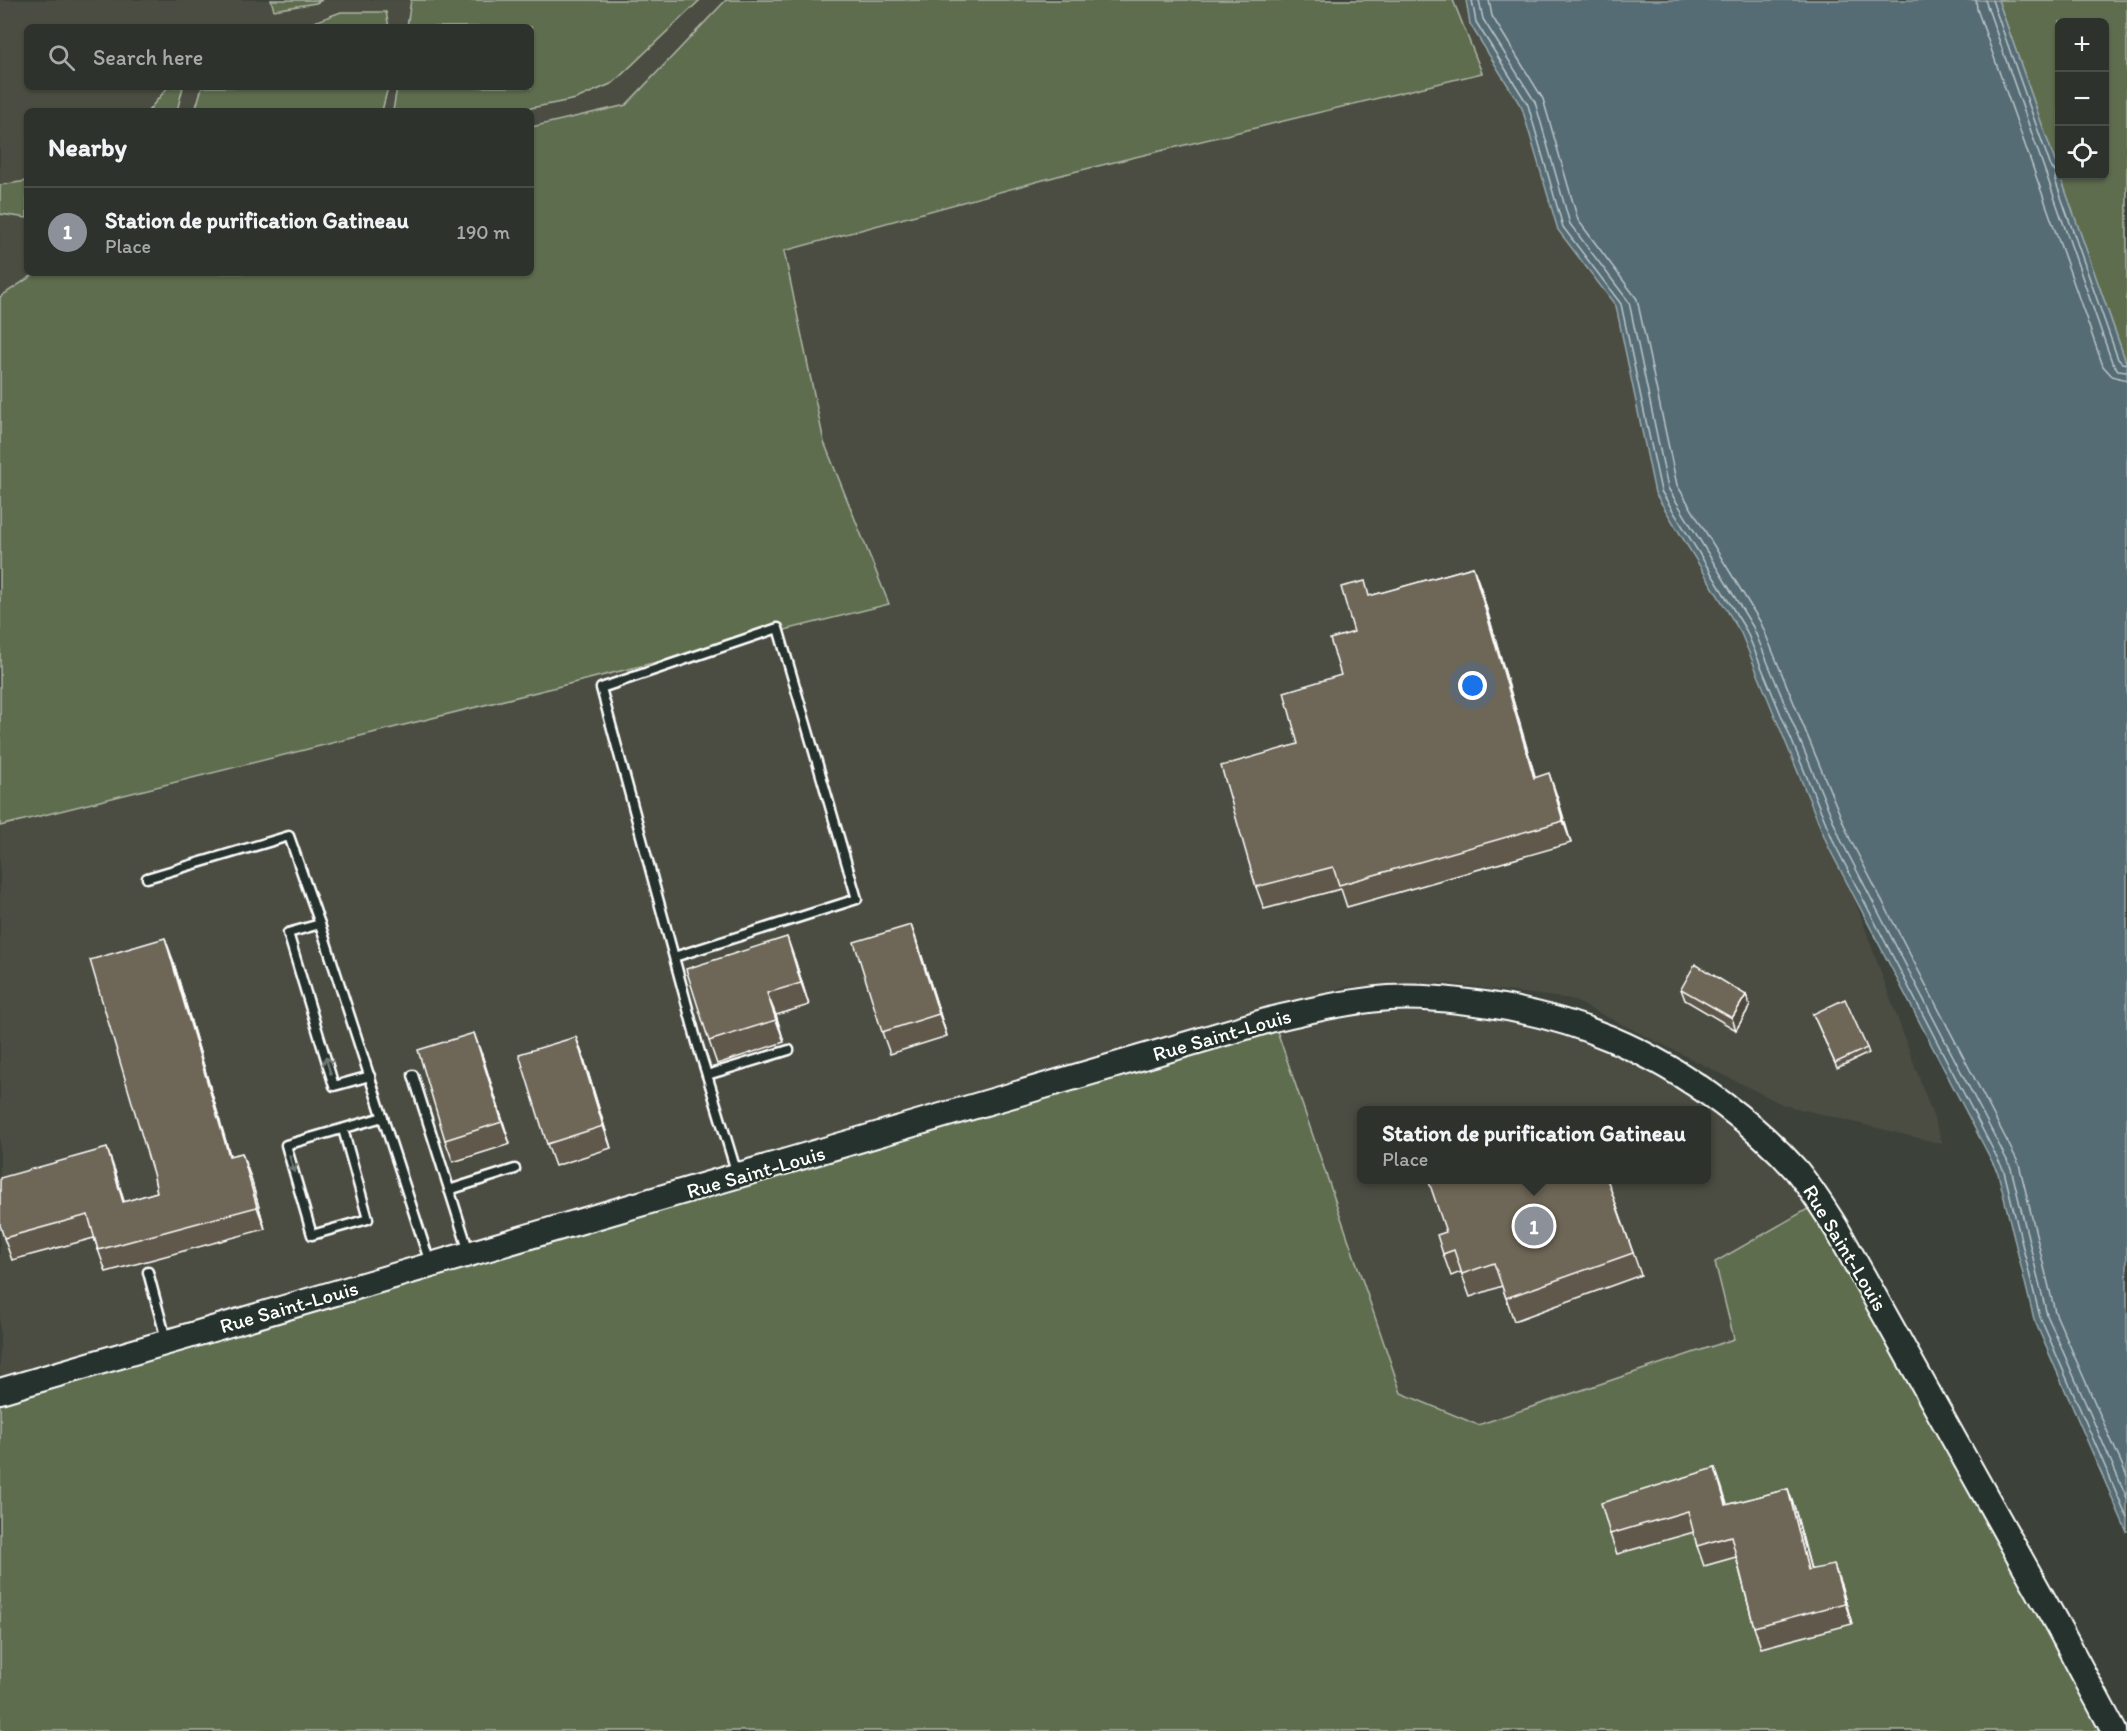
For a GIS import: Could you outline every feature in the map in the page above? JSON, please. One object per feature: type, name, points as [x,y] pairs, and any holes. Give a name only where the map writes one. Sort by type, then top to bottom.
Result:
[{"type":"street","name":"Rue Saint-Louis","points":[[0,1391],[1273,1019],[1353,1002],[1391,998],[1433,999],[1508,1008],[1556,1019],[1618,1040],[1677,1072],[1740,1117],[1777,1150],[1815,1194],[1838,1230],[2114,1731]]},
{"type":"lane","points":[[674,957],[857,899],[778,628],[601,688],[674,957],[707,1075],[738,1177]]},
{"type":"lane","points":[[147,878],[289,836],[320,924],[431,1266]]},
{"type":"lane","points":[[320,924],[288,933],[334,1086],[370,1076]]},
{"type":"lane","points":[[707,1075],[789,1050]]},
{"type":"lane","points":[[413,1075],[470,1255]]},
{"type":"lane","points":[[343,1128],[368,1219],[312,1234],[286,1145],[343,1128],[383,1117]]},
{"type":"lane","points":[[449,1190],[515,1169]]},
{"type":"lane","points":[[148,1272],[167,1343]]},
{"type":"shaded area","points":[[0,0],[1497,0],[1832,837],[1943,1144],[1784,1105],[1571,999],[1443,983],[1341,987],[1276,1017],[1470,1002],[1677,1072],[1820,1202],[1715,1262],[1735,1339],[1478,1425],[1401,1393],[1345,1232],[0,1391]]},
{"type":"green space","points":[[271,0],[322,0],[274,10]]},
{"type":"green space","points":[[411,0],[700,0],[613,83],[576,99],[531,108],[394,108],[396,90],[534,90],[534,24],[407,24]]},
{"type":"green space","points":[[726,0],[1453,0],[1482,73],[1065,174],[784,251],[824,442],[889,604],[0,826],[0,297],[32,276],[534,276],[534,126],[626,105]]},
{"type":"green space","points":[[1998,0],[2127,0],[2127,365],[2061,180],[2109,180],[2109,18],[2055,18],[2055,162]]},
{"type":"green space","points":[[341,12],[386,12],[388,24],[309,24]]},
{"type":"green space","points":[[166,90],[182,90],[178,108],[150,108]]},
{"type":"green space","points":[[201,90],[387,90],[383,108],[196,108]]},
{"type":"green space","points":[[24,181],[24,218],[0,214],[0,185]]},
{"type":"green space","points":[[1273,1019],[1401,1393],[1478,1425],[1734,1339],[1715,1262],[1820,1202],[2114,1731],[0,1731],[0,1391]]},
{"type":"water","points":[[1466,0],[1998,0],[2055,161],[2055,180],[2062,180],[2127,365],[2127,1532],[2034,1319],[1998,1173],[1829,848],[1741,633],[1655,493],[1616,306],[1558,230],[1522,108],[1470,24]]},
{"type":"building","points":[[1473,567],[1534,778],[1549,773],[1563,821],[1339,885],[1333,867],[1256,887],[1221,766],[1298,744],[1284,692],[1341,675],[1330,639],[1354,632],[1341,587],[1365,581],[1369,596]]},
{"type":"building","points":[[911,925],[939,1014],[882,1032],[854,942]]},
{"type":"building","points":[[787,937],[801,983],[767,993],[776,1020],[709,1041],[686,969]]},
{"type":"building","points":[[165,938],[229,1156],[242,1153],[257,1207],[98,1250],[88,1215],[4,1238],[0,1225],[0,1178],[107,1148],[123,1202],[157,1192],[90,960]]},
{"type":"building","points":[[1695,964],[1746,995],[1732,1018],[1681,989]]},
{"type":"building","points":[[1845,999],[1867,1048],[1835,1063],[1813,1014]]},
{"type":"building","points":[[474,1033],[502,1122],[445,1140],[418,1050]]},
{"type":"building","points":[[576,1037],[603,1126],[547,1144],[519,1054]]},
{"type":"building","points":[[1430,1184],[1609,1184],[1633,1253],[1506,1298],[1494,1263],[1462,1274],[1454,1250],[1443,1254],[1437,1235],[1446,1232]]},
{"type":"building","points":[[1715,1468],[1726,1505],[1788,1489],[1808,1570],[1834,1565],[1845,1603],[1754,1627],[1731,1536],[1697,1546],[1688,1511],[1610,1534],[1601,1503]]},
{"type":"place","name":"Station de purification Gatineau","points":[[1534,1226]]}]
